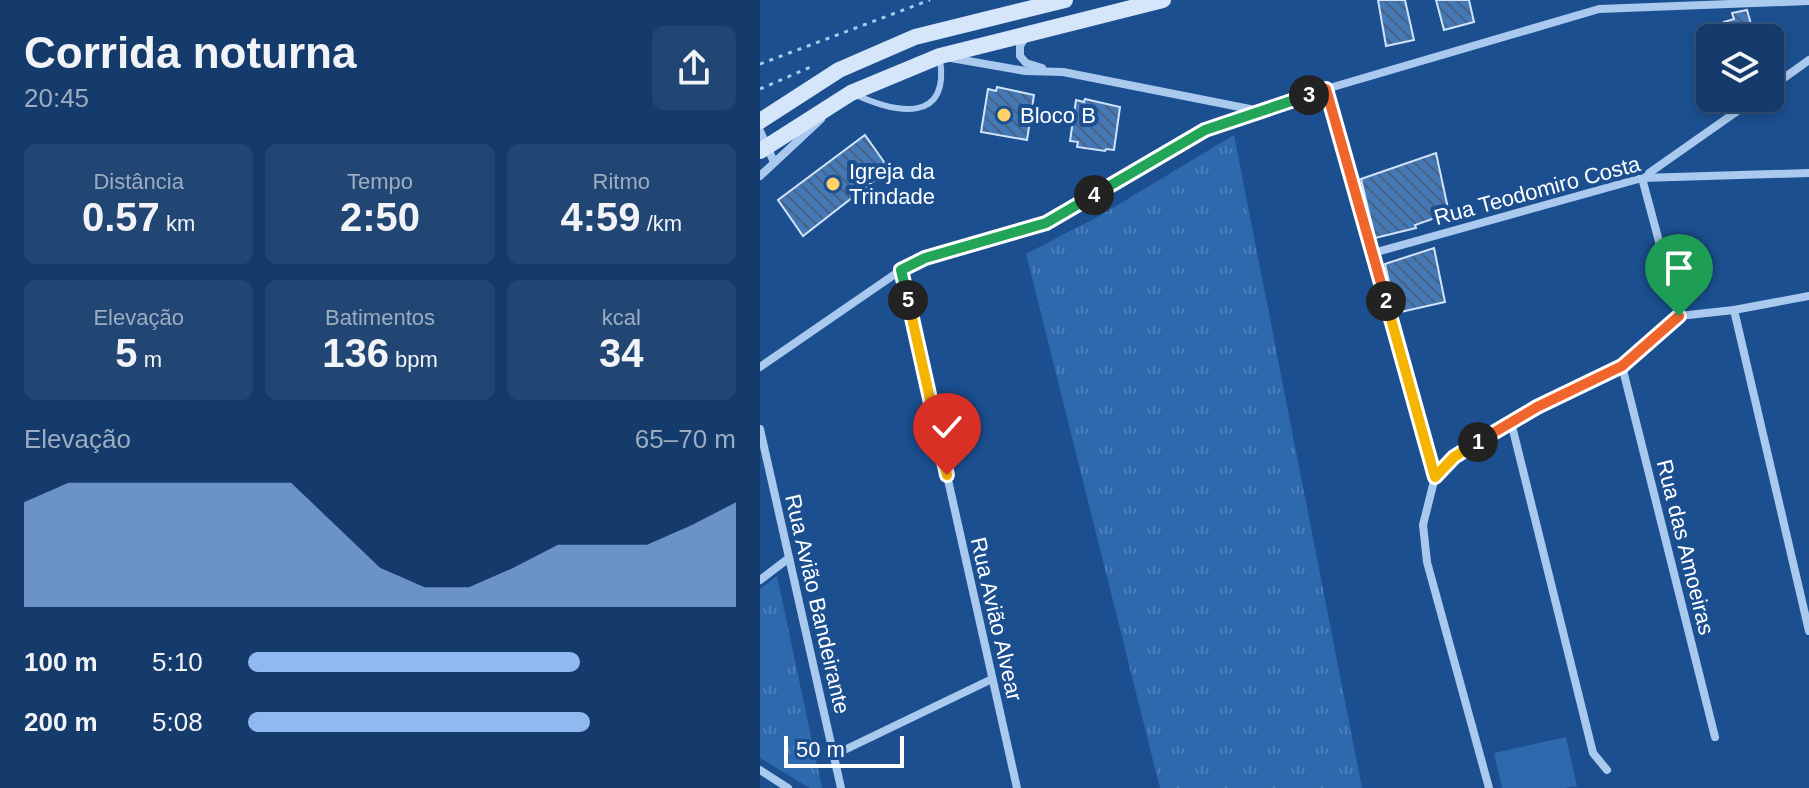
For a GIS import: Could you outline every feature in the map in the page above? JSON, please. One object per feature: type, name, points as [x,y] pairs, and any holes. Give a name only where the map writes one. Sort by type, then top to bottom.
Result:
[{"type":"main road","points":[[760,121],[839,70],[915,37],[1065,0]]},
{"type":"main road","points":[[765,148],[851,93],[940,56],[1163,0]]},
{"type":"street","points":[[760,367],[901,270],[925,258],[1046,223],[1205,130],[1326,89],[1599,9],[1809,1]]},
{"type":"street","points":[[1036,30],[1020,46],[1020,56],[1026,63],[1261,111]]},
{"type":"street","points":[[940,56],[1025,71],[1063,72]]},
{"type":"street","points":[[1784,78],[1809,60]]},
{"type":"street","points":[[1326,89],[1435,477]]},
{"type":"street","points":[[760,112],[795,98]]},
{"type":"street","points":[[1679,316],[1642,178],[1736,112]]},
{"type":"street","points":[[760,176],[765,148]]},
{"type":"street","name":"Rua Teodomiro Costa","points":[[1373,253],[1642,178],[1809,173]]},
{"type":"street","name":"Rua Avião Alvear","points":[[901,270],[1017,788]]},
{"type":"street","points":[[1489,788],[1427,562],[1423,525],[1435,477],[1454,457],[1511,422],[1622,366],[1679,316],[1734,310],[1809,296]]},
{"type":"street","points":[[1734,310],[1809,631]]},
{"type":"street","name":"Rua das Amoeiras","points":[[1622,366],[1715,737]]},
{"type":"street","points":[[1511,422],[1593,753],[1607,770]]},
{"type":"street","name":"Rua Avião Bandeirante","points":[[760,429],[841,788]]},
{"type":"street","points":[[760,580],[789,558]]},
{"type":"street","points":[[834,755],[992,679]]},
{"type":"street","points":[[760,770],[788,788]]},
{"type":"lane","points":[[851,93],[894,110],[914,109],[934,101],[941,90],[940,56]]},
{"type":"path","points":[[760,64],[930,0]]},
{"type":"green space","points":[[1234,135],[1362,788],[1160,788],[1026,254],[1101,215]]},
{"type":"green space","points":[[777,576],[822,788],[810,788],[760,758],[760,589]]},
{"type":"green space","points":[[760,627],[783,657],[760,676]]},
{"type":"green space","points":[[1566,737],[1577,786],[1502,788],[1494,753]]},
{"type":"building","points":[[1378,0],[1405,0],[1414,40],[1386,46]]},
{"type":"building","points":[[1436,0],[1469,0],[1474,22],[1444,30]]},
{"type":"building","points":[[1747,10],[1751,24],[1725,24],[1734,19],[1732,13]]},
{"type":"building","name":"Bloco B","points":[[997,87],[1034,95],[1027,140],[981,132],[988,89],[996,91]]},
{"type":"building","points":[[1085,99],[1120,107],[1114,150],[1077,147],[1078,142],[1070,141],[1076,100],[1084,102]]},
{"type":"building","points":[[865,135],[889,169],[803,236],[778,200]]},
{"type":"building","points":[[1436,153],[1449,213],[1415,225],[1416,228],[1375,238],[1361,179]]},
{"type":"building","points":[[1434,248],[1445,302],[1396,313],[1385,264]]},
{"type":"place","name":"Bloco B","points":[[1004,115]]},
{"type":"place","name":"Igreja da Trindade","points":[[833,184]]},
{"type":"route","points":[[947,475],[901,270],[925,258],[1046,223],[1205,130],[1326,89],[1435,477],[1454,457],[1511,422],[1622,366],[1679,316]]}]
